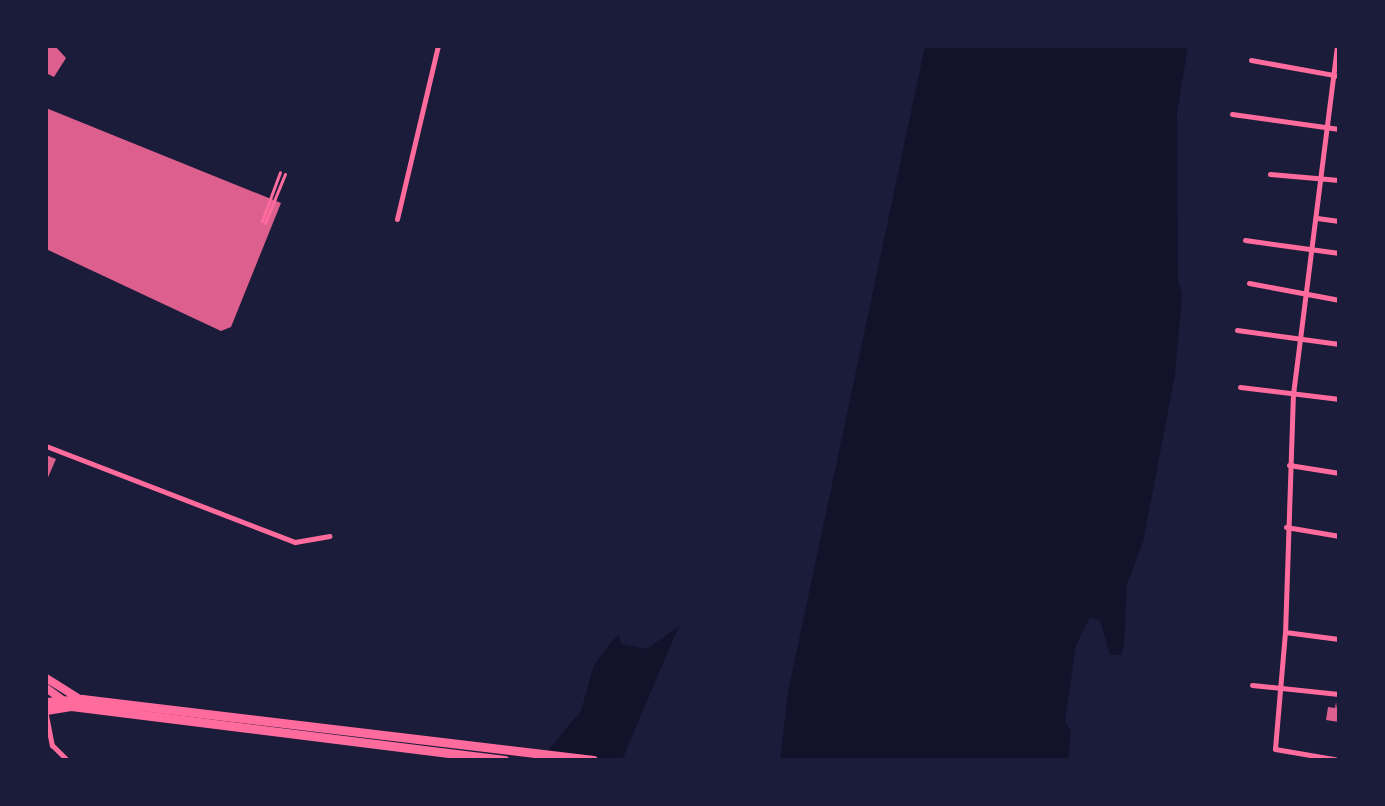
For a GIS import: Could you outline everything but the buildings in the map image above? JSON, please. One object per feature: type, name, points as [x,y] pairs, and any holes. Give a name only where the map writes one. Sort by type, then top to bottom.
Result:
[{"type":"highway","points":[[46,702],[82,699],[593,760]]},
{"type":"highway","points":[[46,713],[71,706],[505,760]]},
{"type":"main road","points":[[46,678],[82,699]]},
{"type":"main road","points":[[46,688],[71,706]]},
{"type":"street","points":[[397,219],[438,46]]},
{"type":"street","points":[[1274,760],[1285,632],[1286,527],[1293,393],[1336,76],[1337,46]]},
{"type":"street","points":[[1251,60],[1336,76]]},
{"type":"street","points":[[1232,114],[1339,129]]},
{"type":"street","points":[[1270,174],[1339,180]]},
{"type":"street","points":[[1317,218],[1339,221]]},
{"type":"street","points":[[1245,240],[1339,253]]},
{"type":"street","points":[[1249,283],[1339,300]]},
{"type":"street","points":[[1237,330],[1339,344]]},
{"type":"street","points":[[1240,387],[1339,399]]},
{"type":"street","points":[[46,446],[295,542],[329,536]]},
{"type":"street","points":[[1289,465],[1339,473]]},
{"type":"street","points":[[1286,527],[1339,536]]},
{"type":"street","points":[[1285,632],[1339,639]]},
{"type":"street","points":[[1252,685],[1339,694]]},
{"type":"street","points":[[46,713],[52,745],[67,760]]},
{"type":"street","points":[[1275,749],[1339,760]]},
{"type":"lane","points":[[264,222],[282,173]]},
{"type":"shaded area","points":[[925,46],[1188,46],[1177,113],[1178,280],[1182,296],[1175,375],[1143,542],[1127,584],[1124,645],[1121,655],[1110,655],[1100,620],[1090,617],[1076,645],[1065,722],[1071,731],[1068,760],[780,760],[788,692]]},
{"type":"shaded area","points":[[679,626],[622,760],[540,760],[581,711],[594,665],[612,641],[619,635],[621,644],[647,649]]}]
